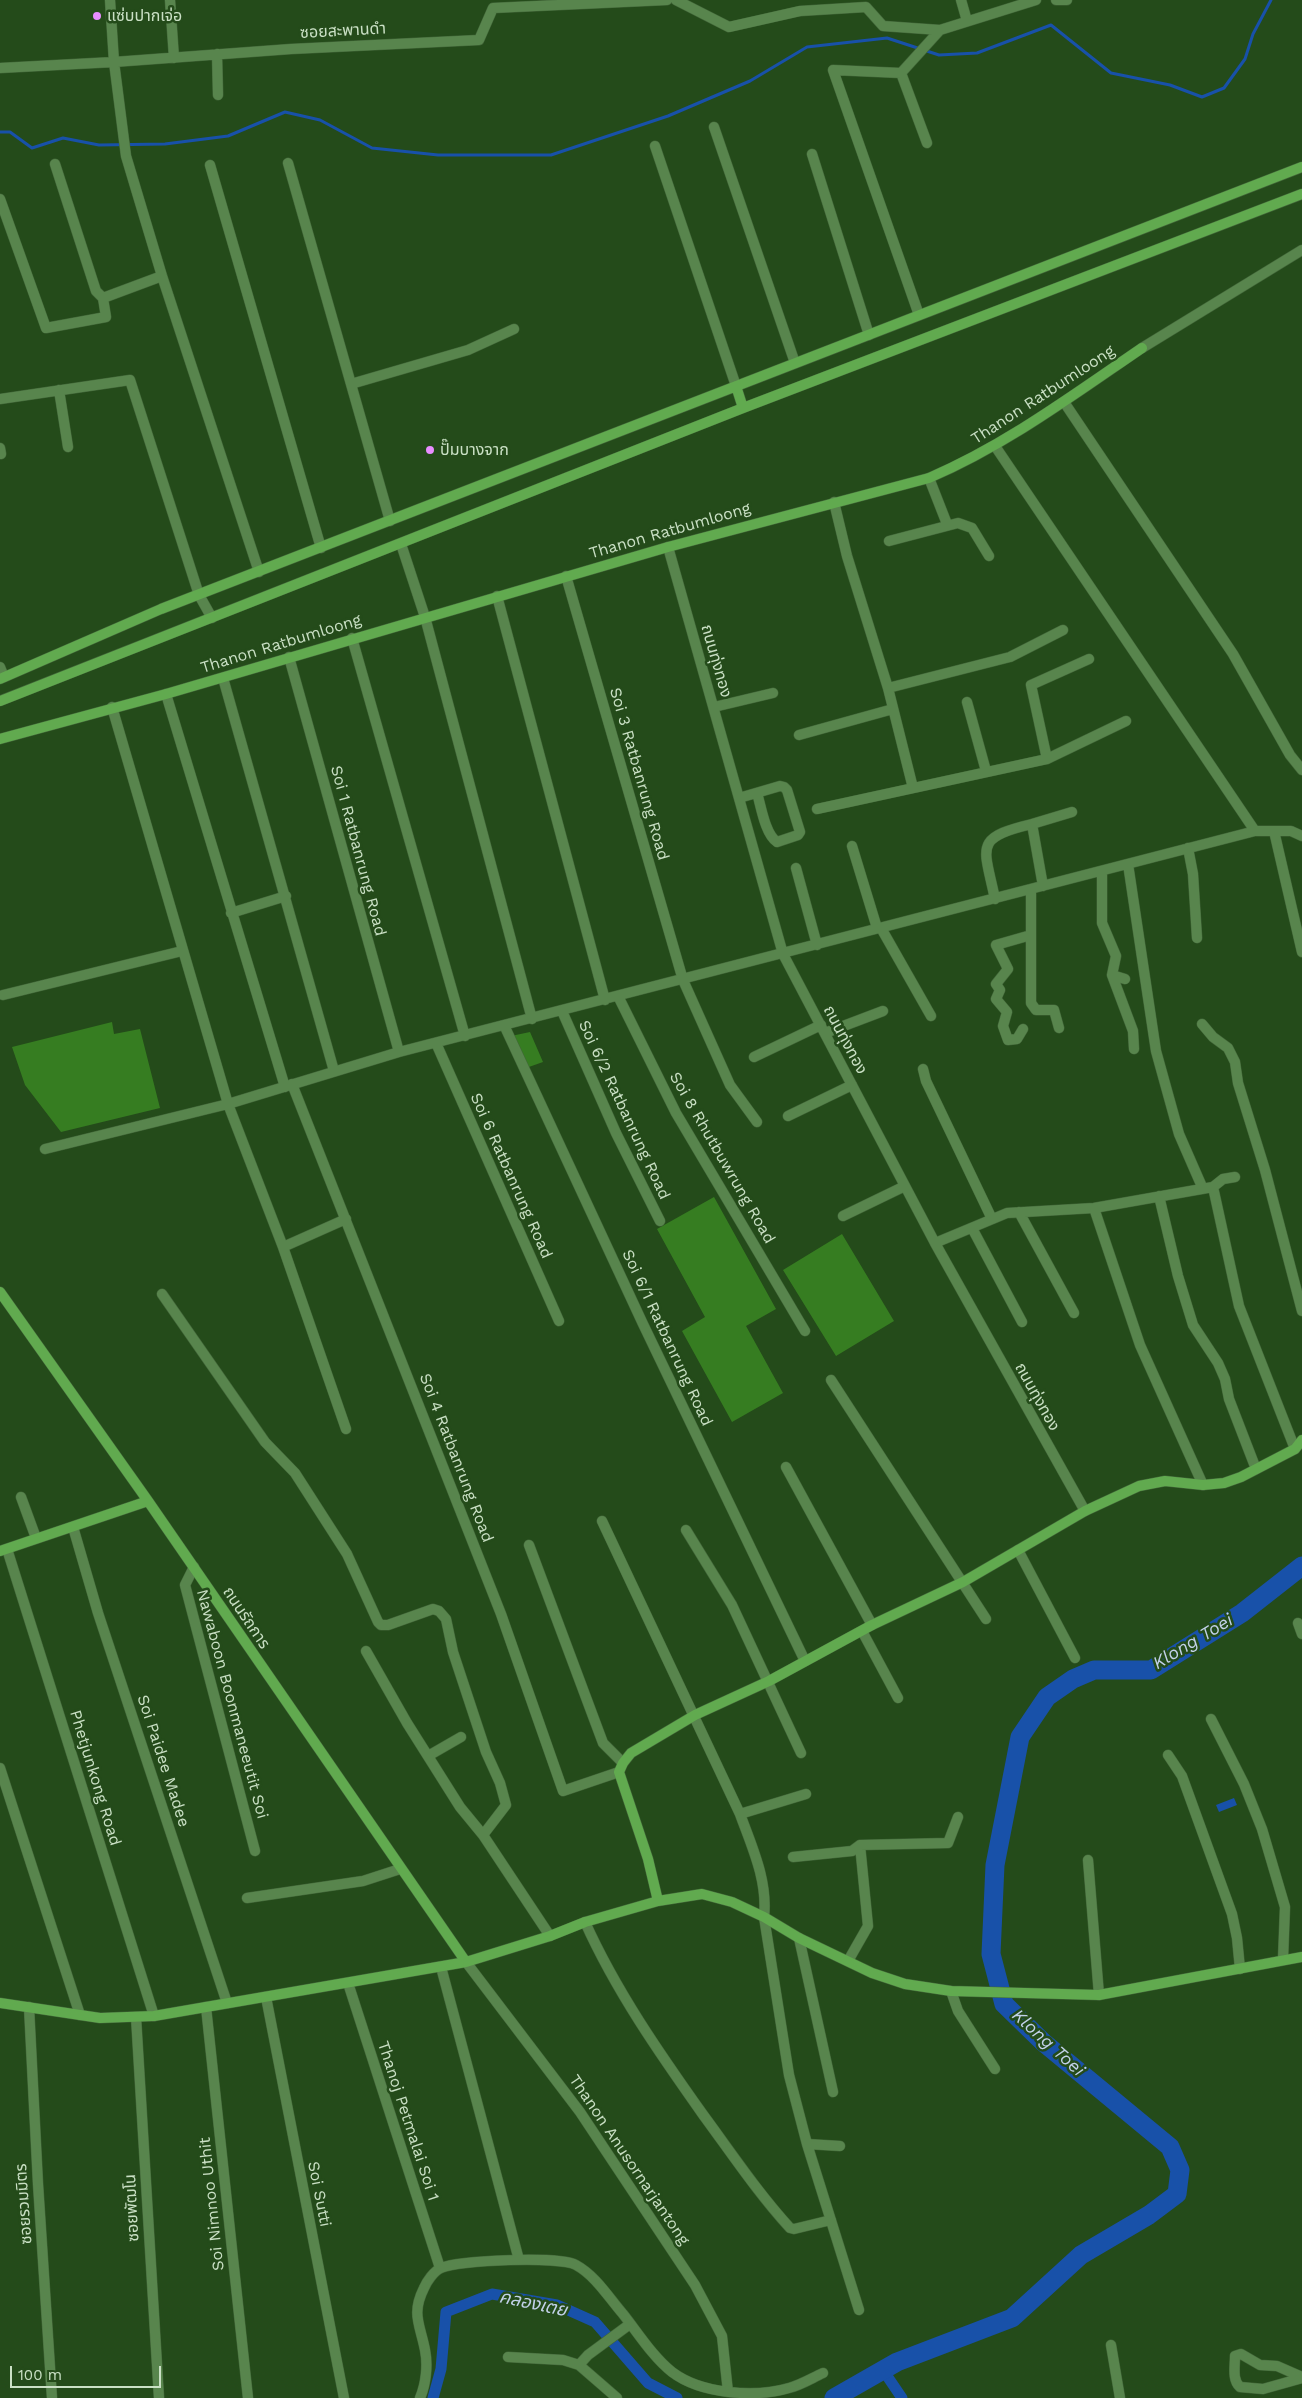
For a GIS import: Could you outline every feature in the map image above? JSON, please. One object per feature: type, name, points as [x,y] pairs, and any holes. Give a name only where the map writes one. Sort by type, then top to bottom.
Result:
[{"type":"street","points":[[110,0],[114,62],[126,156],[162,276],[259,572]]},
{"type":"street","points":[[170,0],[174,58]]},
{"type":"street","name":"ซอยสะพานดำ","points":[[0,68],[479,40],[493,8],[667,0]]},
{"type":"street","points":[[676,0],[729,27],[800,11],[866,7],[883,26],[940,30],[1036,0]]},
{"type":"street","points":[[961,0],[967,22]]},
{"type":"street","points":[[1056,0],[1067,0]]},
{"type":"street","points":[[901,73],[940,30]]},
{"type":"street","points":[[217,54],[218,95]]},
{"type":"street","points":[[901,73],[833,70],[919,316]]},
{"type":"street","points":[[901,73],[927,143]]},
{"type":"street","points":[[714,127],[795,363]]},
{"type":"street","points":[[655,146],[743,408]]},
{"type":"street","points":[[812,154],[869,335]]},
{"type":"street","points":[[288,163],[390,521]]},
{"type":"street","points":[[0,199],[46,328],[106,317],[103,298],[96,291],[55,164]]},
{"type":"street","points":[[210,165],[321,548]]},
{"type":"street","points":[[1,674],[199,595],[1302,167]]},
{"type":"street","points":[[0,701],[743,408],[1302,194]]},
{"type":"street","name":"Thanon Ratbumloong","points":[[0,739],[224,678],[352,638],[668,547],[929,478],[963,464],[995,446],[1064,402],[1142,348],[1302,250]]},
{"type":"street","points":[[103,298],[162,276]]},
{"type":"street","points":[[351,384],[468,350],[514,329]]},
{"type":"street","points":[[0,399],[130,380],[199,595],[212,618]]},
{"type":"street","points":[[59,390],[68,447]]},
{"type":"street","points":[[1064,402],[1233,654],[1290,755],[1302,770]]},
{"type":"street","points":[[995,446],[1255,831]]},
{"type":"street","points":[[929,478],[947,524]]},
{"type":"street","points":[[834,502],[847,556],[888,688],[913,788]]},
{"type":"street","points":[[889,542],[947,524],[967,524],[972,528],[989,556]]},
{"type":"street","points":[[402,544],[425,617],[532,1019]]},
{"type":"street","name":"ถนนทุ่งทอง","points":[[668,547],[783,954],[935,1243],[1085,1512]]},
{"type":"street","name":"Soi 3 Ratbanrung Road","points":[[566,576],[682,980],[730,1085],[757,1122]]},
{"type":"street","points":[[497,596],[605,1000]]},
{"type":"street","points":[[888,688],[1010,657],[1063,630]]},
{"type":"street","points":[[352,638],[465,1036]]},
{"type":"street","name":"Soi 1 Ratbanrung Road","points":[[289,657],[399,1052]]},
{"type":"street","points":[[1047,758],[1032,685],[1089,659]]},
{"type":"street","points":[[224,678],[334,1071]]},
{"type":"street","points":[[714,707],[773,693]]},
{"type":"street","name":"Soi 4 Ratbanrung Road","points":[[166,694],[231,913],[289,1085],[346,1219],[501,1614],[563,1790],[621,1768]]},
{"type":"street","points":[[967,702],[986,771]]},
{"type":"street","points":[[112,707],[228,1104],[283,1247],[346,1429]]},
{"type":"street","points":[[799,735],[893,709]]},
{"type":"street","points":[[817,808],[1047,758],[1126,721]]},
{"type":"street","points":[[739,798],[780,786],[786,788],[800,832],[798,835],[775,841],[768,828],[757,793]]},
{"type":"street","points":[[995,899],[984,850],[988,841],[996,835],[1072,812]]},
{"type":"street","points":[[1032,824],[1043,886]]},
{"type":"street","points":[[44,1149],[228,1104],[399,1052],[1255,831],[1292,831],[1302,836]]},
{"type":"street","points":[[1274,831],[1302,952]]},
{"type":"street","points":[[852,846],[879,928],[931,1016]]},
{"type":"street","points":[[1188,848],[1194,874],[1197,938]]},
{"type":"street","points":[[1128,864],[1156,1051],[1179,1134],[1203,1189]]},
{"type":"street","points":[[796,868],[817,944]]},
{"type":"street","points":[[1102,871],[1102,923],[1116,956],[1112,975],[1133,1031],[1134,1049]]},
{"type":"street","points":[[1031,889],[1031,1003],[1036,1010],[1054,1010],[1059,1028]]},
{"type":"street","points":[[231,913],[286,896]]},
{"type":"street","points":[[1023,1029],[1017,1039],[1008,1040],[1003,1026],[1007,1012],[996,998],[1000,990],[996,984],[1008,969],[996,946],[1031,935]]},
{"type":"street","points":[[3,995],[182,951]]},
{"type":"street","points":[[1112,975],[1125,979]]},
{"type":"street","name":"Soi 8 Rhutbuwrung Road","points":[[618,996],[676,1113],[805,1331]]},
{"type":"street","name":"Soi 6/2 Ratbanrung Road","points":[[562,1011],[616,1133],[660,1221]]},
{"type":"street","points":[[754,1056],[823,1029],[883,1011]]},
{"type":"street","points":[[1202,1024],[1213,1037],[1228,1048],[1235,1062],[1238,1083],[1265,1170],[1302,1311]]},
{"type":"street","name":"Soi 6/1 Ratbanrung Road","points":[[504,1025],[643,1324],[805,1661]]},
{"type":"street","name":"Soi 6 Ratbanrung Road","points":[[436,1043],[559,1321]]},
{"type":"street","points":[[923,1069],[926,1081],[992,1219]]},
{"type":"street","points":[[788,1116],[852,1085]]},
{"type":"street","points":[[935,1243],[1007,1213],[1094,1208],[1213,1187],[1223,1179],[1235,1177]]},
{"type":"street","points":[[843,1216],[905,1186]]},
{"type":"street","points":[[1213,1187],[1239,1306],[1295,1449]]},
{"type":"street","points":[[1159,1196],[1178,1276],[1193,1325],[1218,1363],[1225,1378],[1229,1399],[1256,1468]]},
{"type":"street","points":[[1094,1208],[1140,1345],[1203,1485]]},
{"type":"street","points":[[1019,1212],[1074,1313]]},
{"type":"street","points":[[283,1247],[346,1219]]},
{"type":"street","points":[[972,1228],[1022,1322]]},
{"type":"street","name":"ถนนรัถการ","points":[[0,1292],[194,1567],[400,1869],[466,1962]]},
{"type":"street","points":[[162,1294],[265,1442],[295,1473],[347,1554],[381,1625],[392,1624],[433,1609],[439,1611],[446,1619],[453,1652],[486,1752],[500,1783],[506,1805],[483,1835]]},
{"type":"street","points":[[831,1380],[986,1619]]},
{"type":"street","points":[[621,1768],[630,1754],[695,1715],[769,1681],[862,1631],[963,1582],[1085,1512],[1139,1486],[1165,1482],[1203,1485],[1224,1483],[1295,1449],[1302,1440]]},
{"type":"street","points":[[786,1467],[872,1626]]},
{"type":"street","points":[[21,1497],[36,1538]]},
{"type":"street","points":[[4,1550],[148,1501]]},
{"type":"street","points":[[602,1521],[740,1814],[763,1883],[765,1898],[764,1917],[789,2075],[807,2144],[858,2310]]},
{"type":"street","name":"Soi Paidee Madee","points":[[73,1527],[101,1622],[227,2003]]},
{"type":"street","points":[[686,1530],[732,1605],[801,1753]]},
{"type":"street","points":[[528,1545],[603,1743],[621,1768],[648,1859],[658,1901]]},
{"type":"street","name":"Phetjunkong Road","points":[[4,1550],[154,2016]]},
{"type":"street","points":[[1018,1550],[1075,1658]]},
{"type":"street","name":"Nawaboon Boonmaneeutit Soi","points":[[194,1567],[185,1585],[255,1850]]},
{"type":"street","points":[[1298,1623],[1302,1634]]},
{"type":"street","points":[[862,1631],[898,1698]]},
{"type":"street","points":[[366,1651],[460,1807],[483,1835],[550,1936]]},
{"type":"street","points":[[1211,1719],[1244,1784],[1262,1829],[1285,1907],[1283,1959]]},
{"type":"street","points":[[428,1756],[461,1737]]},
{"type":"street","points":[[1168,1755],[1182,1776],[1232,1914],[1240,1969]]},
{"type":"street","points":[[0,1768],[80,2015]]},
{"type":"street","points":[[740,1814],[806,1794]]},
{"type":"street","points":[[793,1857],[852,1851],[860,1846],[948,1843],[958,1817]]},
{"type":"street","points":[[848,1961],[868,1926],[860,1846]]},
{"type":"street","points":[[1088,1860],[1098,1995]]},
{"type":"street","points":[[247,1898],[363,1881],[400,1869]]},
{"type":"street","points":[[0,2003],[100,2018],[154,2016],[466,1962],[550,1936],[585,1922],[658,1901],[702,1894],[732,1902],[764,1917],[799,1938],[872,1973],[905,1984],[950,1991],[1098,1995],[1240,1969],[1283,1959],[1302,1957]]},
{"type":"street","points":[[585,1922],[602,1961],[657,2049],[769,2204],[790,2228],[794,2229],[830,2220]]},
{"type":"street","points":[[799,1938],[833,2092]]},
{"type":"street","name":"Thanon Anusornarjantong","points":[[466,1962],[580,2112],[696,2285],[722,2336],[728,2392]]},
{"type":"street","points":[[441,1967],[519,2260]]},
{"type":"street","name":"Thanoj Petmalai Soi 1","points":[[348,1983],[440,2268]]},
{"type":"street","points":[[950,1991],[958,2011],[995,2069]]},
{"type":"street","name":"Soi Sutti","points":[[266,1996],[344,2398]]},
{"type":"street","name":"Soi Nimnoo Uthit","points":[[206,2006],[248,2398]]},
{"type":"street","name":"ซอยรวมมิตร","points":[[29,2008],[52,2398]]},
{"type":"street","name":"ซอยพัฒโน","points":[[136,2017],[158,2398]]},
{"type":"street","points":[[807,2144],[840,2146]]},
{"type":"street","points":[[420,2398],[424,2388],[426,2358],[416,2313],[424,2287],[440,2268],[465,2262],[558,2261],[577,2266],[596,2281],[627,2327],[672,2372],[708,2389],[759,2393],[789,2388],[823,2373]]},
{"type":"street","points":[[579,2365],[588,2355],[627,2327]]},
{"type":"street","points":[[1112,2345],[1120,2398]]},
{"type":"street","points":[[1242,2354],[1260,2365],[1276,2366],[1302,2377],[1262,2389],[1240,2387],[1236,2384],[1235,2356],[1242,2354]]},
{"type":"street","points":[[508,2357],[563,2360],[579,2365],[617,2398]]},
{"type":"green space","points":[[112,1022],[114,1034],[140,1029],[160,1108],[61,1132],[25,1085],[12,1047]]},
{"type":"green space","points":[[530,1032],[543,1062],[526,1068],[511,1036]]},
{"type":"green space","points":[[714,1197],[776,1309],[746,1326],[783,1393],[732,1422],[682,1331],[705,1317],[657,1229]]},
{"type":"green space","points":[[842,1234],[894,1321],[836,1356],[783,1270]]},
{"type":"water","points":[[1234,1798],[1237,1805],[1219,1812],[1216,1805]]},
{"type":"waterway","points":[[0,132],[10,132],[32,148],[63,138],[99,145],[165,144],[228,136],[285,112],[320,120],[372,148],[438,155],[551,155],[668,116],[750,81],[807,47],[887,38],[939,55],[977,53],[1051,25],[1111,73],[1170,85],[1202,97],[1224,88],[1245,59],[1253,34],[1271,0]]},
{"type":"waterway","name":"Klong Toei","points":[[834,2398],[897,2362],[1012,2318],[1081,2255],[1149,2215],[1177,2194],[1180,2170],[1170,2147],[1043,2042],[1004,2004],[991,1954],[995,1865],[1020,1737],[1047,1697],[1073,1679],[1094,1670],[1151,1670],[1242,1613],[1302,1566]]},
{"type":"waterway","name":"คลองเตย","points":[[433,2398],[441,2369],[446,2312],[492,2294],[557,2305],[595,2322],[648,2383],[677,2398]]},
{"type":"waterway","points":[[883,2370],[902,2398]]},
{"type":"place","name":"แซ่บปากเจ่อ","points":[[97,16]]},
{"type":"place","name":"ปั๊มบางจาก","points":[[430,450]]}]
